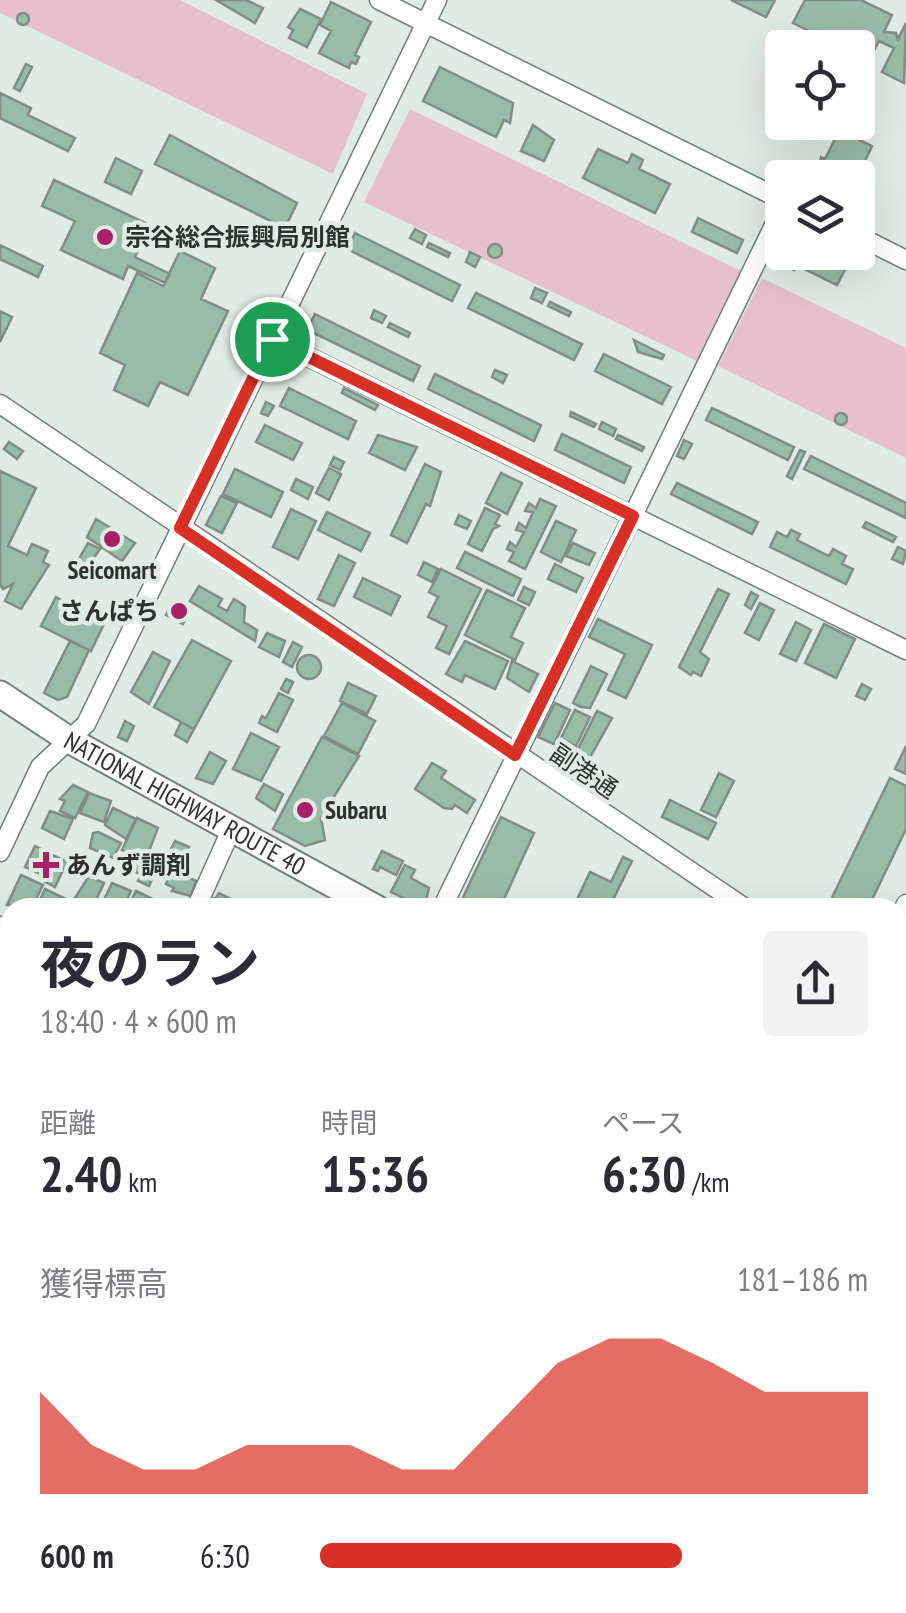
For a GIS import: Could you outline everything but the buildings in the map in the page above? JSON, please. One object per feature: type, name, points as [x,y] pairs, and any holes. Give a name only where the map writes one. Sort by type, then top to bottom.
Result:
[{"type":"highway","name":"NATIONAL HIGHWAY ROUTE 40","points":[[0,694],[65,747]]},
{"type":"highway","name":"NATIONAL HIGHWAY ROUTE 40","points":[[0,715],[228,836],[355,898]]},
{"type":"highway","name":"NATIONAL HIGHWAY ROUTE 40","points":[[228,836],[325,898]]},
{"type":"street","points":[[380,0],[765,192]]},
{"type":"street","points":[[0,852],[8,813],[40,767],[86,724],[437,0]]},
{"type":"street","points":[[447,898],[765,244]]},
{"type":"street","points":[[875,244],[906,260]]},
{"type":"street","points":[[272,339],[906,650]]},
{"type":"street","name":"副港通","points":[[0,404],[730,898]]},
{"type":"street","points":[[200,898],[228,836]]},
{"type":"shaded area","points":[[0,0],[180,0],[367,94],[333,174],[0,13]]},
{"type":"shaded area","points":[[410,109],[743,272],[699,362],[364,202]]},
{"type":"shaded area","points":[[762,278],[906,348],[906,458],[718,366]]},
{"type":"place","name":"宗谷総合振興局別館","points":[[105,237]]},
{"type":"place","name":"Seicomart","points":[[112,539]]},
{"type":"place","name":"さんぱち","points":[[179,611]]},
{"type":"place","name":"Subaru","points":[[305,810]]},
{"type":"place","name":"あんず調剤","points":[[46,865]]},
{"type":"route","points":[[272,339],[633,516],[515,755],[180,528],[272,339]]}]
